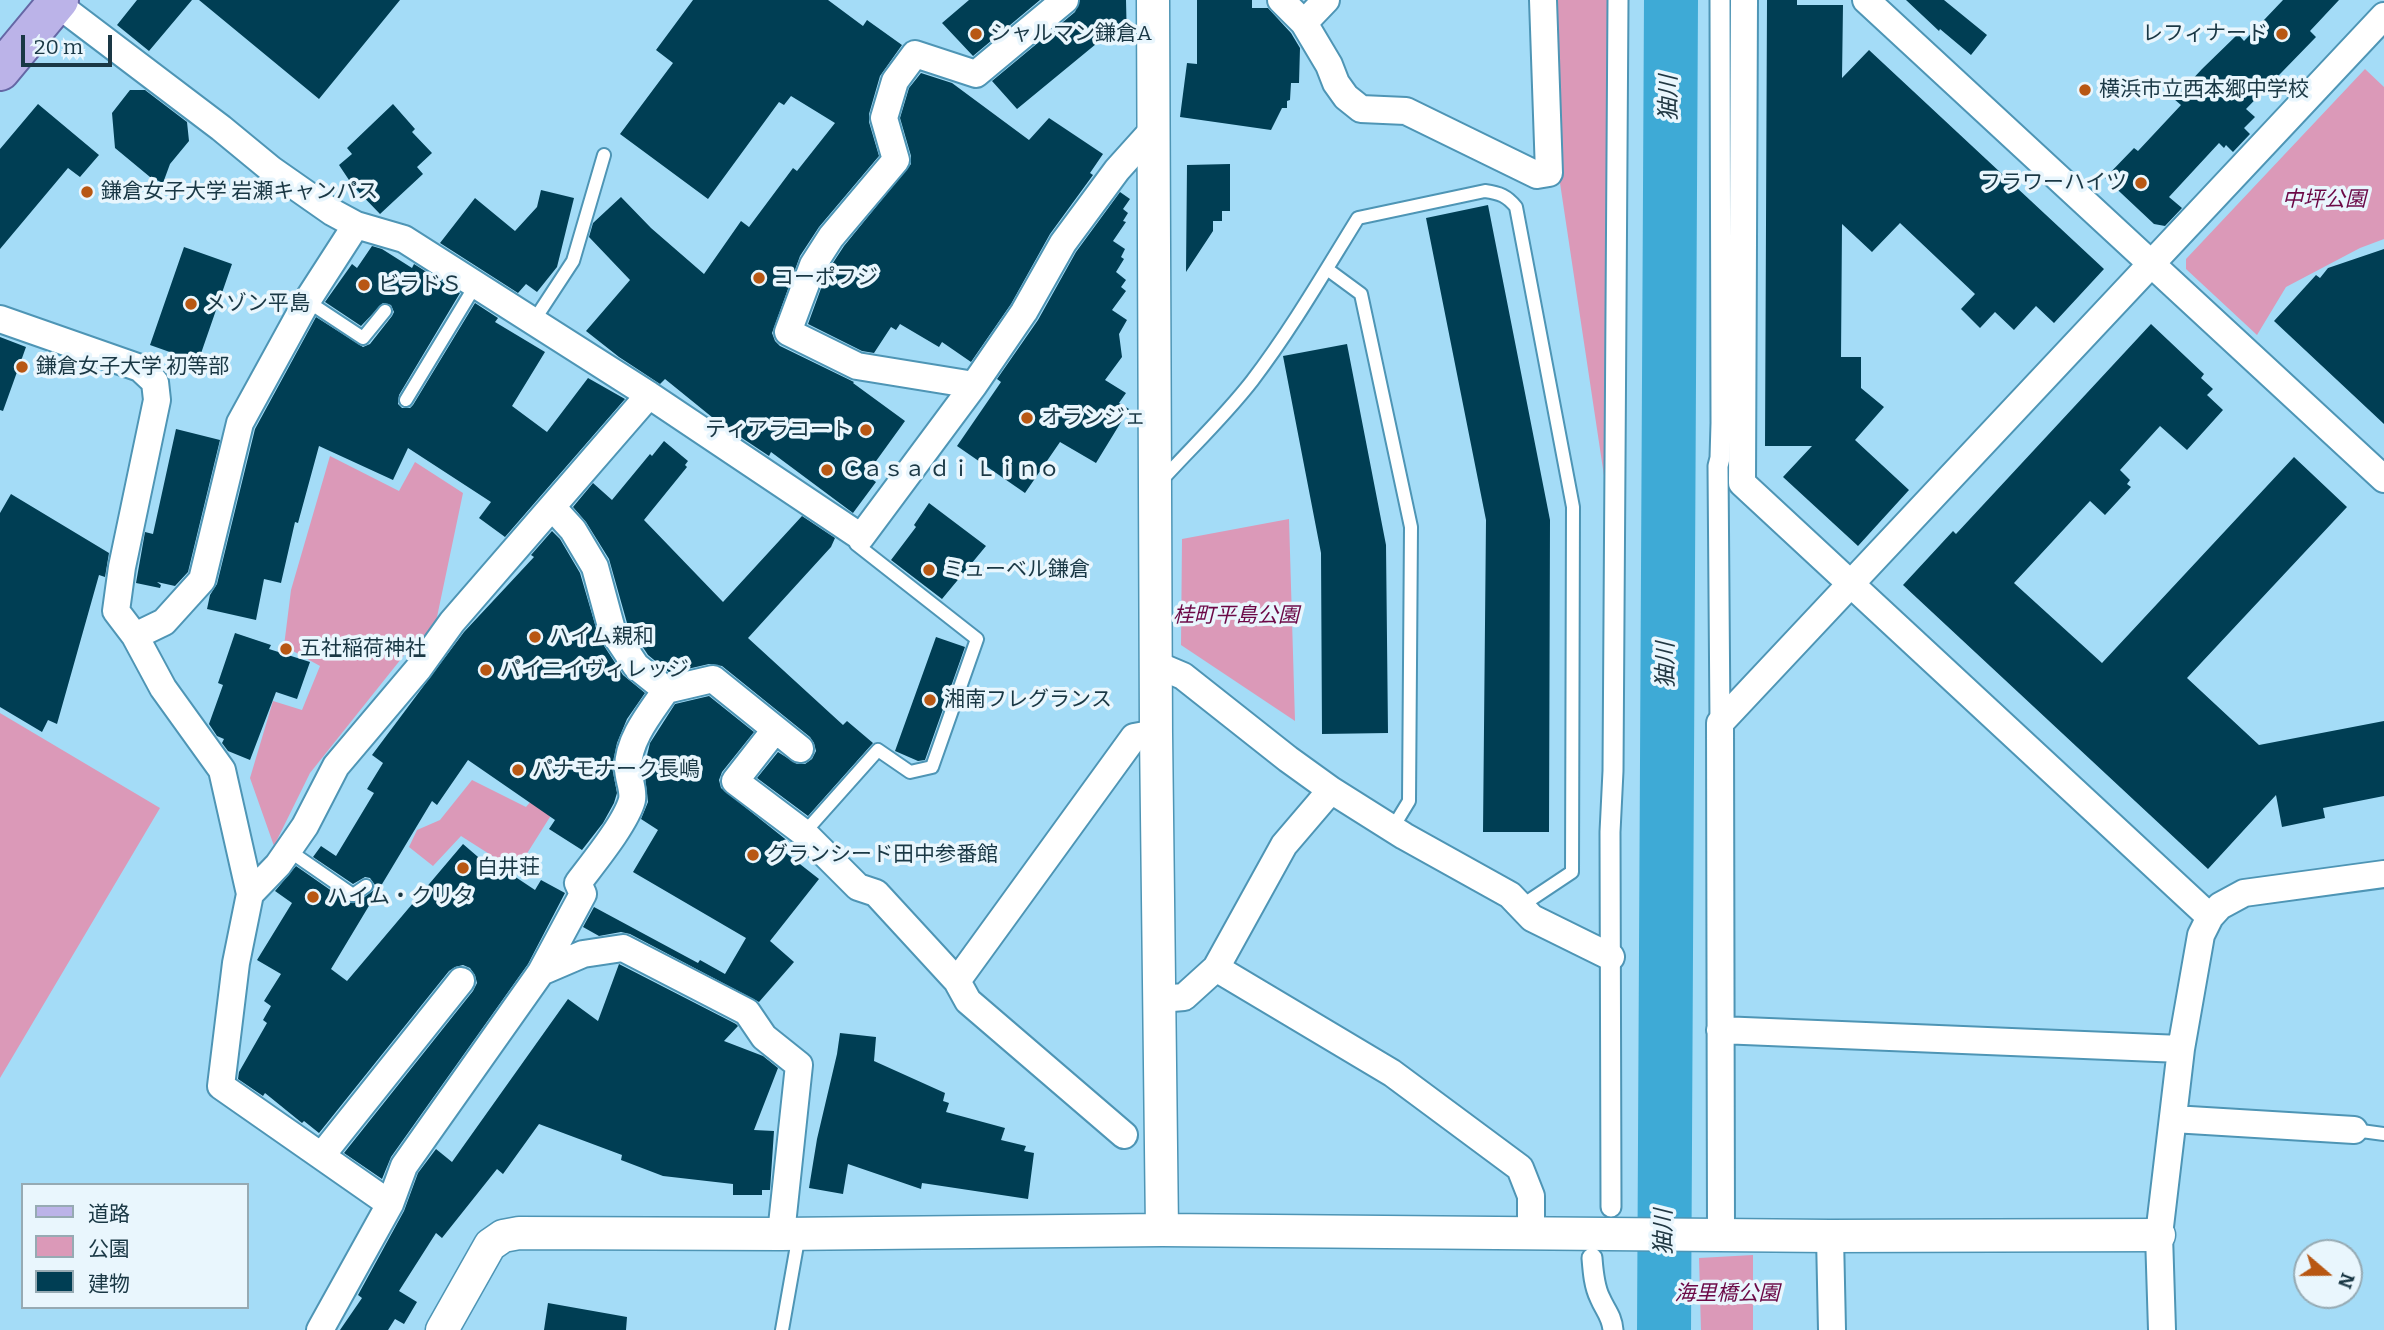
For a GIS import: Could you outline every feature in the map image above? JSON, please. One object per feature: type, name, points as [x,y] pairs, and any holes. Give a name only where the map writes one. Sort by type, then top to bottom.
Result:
[{"type":"main road","points":[[0,71],[58,1]]},
{"type":"street","points":[[974,385],[857,366],[788,332],[813,265],[831,237],[896,160],[884,117],[895,81],[915,54],[976,74],[1065,0]]},
{"type":"street","points":[[1153,0],[1156,733],[1162,1230]]},
{"type":"street","points":[[1281,0],[1304,23],[1346,97],[1361,109],[1406,111],[1537,175],[1549,173],[1543,0]]},
{"type":"street","points":[[1304,23],[1326,0]]},
{"type":"street","points":[[1614,1221],[1610,832],[1613,757],[1618,0]]},
{"type":"street","points":[[1717,1235],[1720,1030],[1720,0]]},
{"type":"street","points":[[1744,0],[1742,483],[2210,917]]},
{"type":"street","points":[[1866,0],[2384,479]]},
{"type":"street","points":[[58,1],[272,170],[331,212],[356,225],[404,239],[649,395],[861,537],[974,385],[1024,312],[1063,243],[1116,170],[1153,130]]},
{"type":"street","points":[[1720,723],[2384,16]]},
{"type":"street","points":[[135,636],[164,622],[202,580],[240,424],[307,301],[356,225]]},
{"type":"street","points":[[0,319],[140,369],[155,382],[157,400],[122,567],[116,611],[135,636],[163,688],[222,770],[250,894],[236,963],[221,1086],[390,1204]]},
{"type":"street","points":[[250,894],[278,865],[305,826],[336,766],[419,668],[452,622],[649,395]]},
{"type":"street","points":[[553,508],[573,530],[595,567],[612,630],[636,666],[666,690]]},
{"type":"street","points":[[1157,665],[1184,676],[1331,790],[1510,895],[1532,918],[1611,957]]},
{"type":"street","points":[[320,1330],[390,1204],[404,1166],[541,972],[583,894],[578,883],[627,813],[632,799],[628,767],[632,749],[642,724],[666,690],[713,679],[800,749]]},
{"type":"street","points":[[775,730],[735,781],[804,833],[858,887],[876,893],[957,981],[968,1001],[1124,1135]]},
{"type":"street","points":[[957,981],[1134,737],[1156,733]]},
{"type":"street","points":[[1160,999],[1184,997],[1216,968],[1284,845],[1331,790]]},
{"type":"street","points":[[2162,1330],[2159,1235],[2181,1049],[2201,935],[2210,917],[2232,898],[2256,890],[2384,874]]},
{"type":"street","points":[[541,972],[583,954],[623,948],[747,1012],[764,1037],[799,1065],[790,1234]]},
{"type":"street","points":[[1216,968],[1392,1073],[1520,1168],[1531,1196],[1531,1234]]},
{"type":"street","points":[[322,1155],[460,981]]},
{"type":"street","points":[[1720,1030],[2181,1049]]},
{"type":"street","points":[[2173,1118],[2354,1130]]},
{"type":"street","points":[[442,1330],[489,1245],[503,1236],[519,1233],[790,1234],[1162,1230],[1531,1234],[1614,1221],[1717,1235],[2159,1235]]},
{"type":"street","points":[[1830,1236],[1832,1330]]},
{"type":"street","points":[[1592,1258],[1594,1282],[1599,1297],[1610,1313],[1613,1330]]},
{"type":"lane","points":[[533,322],[573,261],[604,155]]},
{"type":"lane","points":[[1156,486],[1251,381],[1358,218],[1485,191],[1500,193],[1516,207],[1573,507],[1572,872],[1521,906]]},
{"type":"lane","points":[[1327,269],[1361,294],[1411,527],[1409,801],[1392,828]]},
{"type":"lane","points":[[406,400],[475,286]]},
{"type":"lane","points":[[307,301],[363,338],[385,311]]},
{"type":"lane","points":[[804,833],[878,750],[910,772],[932,767],[977,639],[856,544],[861,537]]},
{"type":"lane","points":[[288,850],[353,895],[366,886]]},
{"type":"lane","points":[[2354,1130],[2384,1134]]},
{"type":"lane","points":[[782,1330],[790,1234]]},
{"type":"green space","points":[[1554,0],[1609,0],[1606,489],[1560,183]]},
{"type":"green space","name":"中坪公園","points":[[2365,69],[2384,87],[2384,239],[2360,248],[2286,287],[2257,335],[2186,269],[2186,259]]},
{"type":"green space","name":"五社稲荷神社","points":[[330,456],[399,491],[415,462],[463,493],[433,636],[417,639],[310,773],[274,846],[250,778],[273,701],[302,710],[320,666],[284,646],[291,590]]},
{"type":"green space","name":"桂町平島公園","points":[[1289,519],[1295,721],[1181,645],[1182,539]]},
{"type":"green space","points":[[0,713],[160,808],[0,1078]]},
{"type":"green space","points":[[568,756],[582,766],[516,871],[461,836],[433,866],[409,847],[417,830],[440,820],[472,780],[526,807]]},
{"type":"green space","name":"海里橋公園","points":[[1753,1255],[1753,1330],[1701,1330],[1699,1258]]},
{"type":"building","points":[[137,0],[192,0],[149,51],[117,25]]},
{"type":"building","points":[[199,0],[400,0],[319,99]]},
{"type":"building","points":[[693,0],[828,0],[863,26],[867,20],[902,45],[880,76],[869,114],[879,156],[819,227],[800,256],[772,333],[780,346],[854,382],[905,421],[866,475],[876,482],[853,513],[771,452],[769,456],[718,422],[665,379],[660,384],[586,331],[630,280],[589,237],[593,223],[621,197],[651,228],[704,274],[741,221],[749,227],[793,168],[797,171],[835,123],[791,96],[784,105],[779,102],[708,199],[620,134],[673,63],[656,50]]},
{"type":"building","name":"シャルマン鎌倉A","points":[[969,0],[1040,0],[973,56],[942,23]]},
{"type":"building","points":[[1080,0],[1126,0],[1127,44],[1096,44],[1017,109],[992,81],[1075,12]]},
{"type":"building","points":[[1197,0],[1252,0],[1252,8],[1268,8],[1291,33],[1300,48],[1299,83],[1291,83],[1287,108],[1282,108],[1271,130],[1180,117],[1187,63],[1197,64]]},
{"type":"building","points":[[1767,0],[1797,0],[1797,5],[1843,5],[1842,78],[1869,50],[2104,269],[2054,323],[2036,306],[2014,330],[1995,312],[1980,328],[1961,309],[1975,294],[1900,223],[1872,252],[1842,224],[1841,357],[1861,357],[1861,388],[1884,407],[1855,440],[1909,490],[1858,546],[1783,477],[1812,446],[1765,446]]},
{"type":"building","points":[[1906,0],[1944,0],[1987,35],[1971,55],[1940,29],[1939,31]]},
{"type":"building","points":[[2283,0],[2339,0],[2310,31],[2316,37],[2246,109],[2255,117],[2244,128],[2250,134],[2233,152],[2226,145],[2224,148],[2219,143],[2169,197],[2182,208],[2165,226],[2154,224],[2105,178],[2134,148],[2138,151],[2181,105],[2174,99],[2202,69],[2238,34],[2244,41]]},
{"type":"building","points":[[921,73],[952,83],[1029,140],[1049,118],[1103,154],[1090,173],[1093,175],[1050,234],[1011,304],[971,362],[942,342],[939,347],[900,324],[896,330],[891,327],[874,353],[862,351],[808,324],[827,272],[844,246],[911,164],[900,118],[909,88]]},
{"type":"building","points":[[130,90],[145,90],[187,122],[189,141],[170,164],[163,183],[150,177],[115,148],[112,113]]},
{"type":"building","points":[[38,104],[99,155],[80,177],[68,168],[0,249],[0,149]]},
{"type":"building","points":[[393,104],[415,129],[412,132],[432,153],[417,167],[423,174],[380,214],[353,186],[339,165],[352,154],[347,148]]},
{"type":"building","points":[[1230,164],[1230,211],[1222,211],[1222,221],[1213,221],[1213,231],[1186,272],[1187,165]]},
{"type":"building","points":[[541,190],[574,198],[557,267],[537,292],[526,284],[518,293],[440,243],[475,198],[515,231],[537,207]]},
{"type":"building","points":[[1120,192],[1130,199],[1123,209],[1128,213],[1123,221],[1126,222],[1113,241],[1125,249],[1121,257],[1124,259],[1116,272],[1126,280],[1121,287],[1126,291],[1112,310],[1127,320],[1119,334],[1122,357],[1105,380],[1126,393],[1119,403],[1129,409],[1096,463],[1060,442],[1025,493],[957,446],[1001,382],[997,379],[1038,320],[1076,252]]},
{"type":"building","points":[[1488,205],[1550,520],[1549,832],[1483,832],[1486,520],[1426,218]]},
{"type":"building","points":[[372,246],[382,249],[412,268],[414,264],[460,293],[399,395],[398,404],[402,408],[410,408],[413,405],[475,303],[498,318],[495,322],[545,352],[512,406],[547,432],[588,378],[625,399],[505,537],[479,518],[491,502],[408,448],[393,480],[319,446],[298,523],[295,522],[281,583],[264,579],[256,620],[207,609],[210,595],[217,584],[255,429],[316,317],[363,347],[370,344],[394,312],[391,305],[383,303],[361,326],[325,302],[352,264],[357,268]]},
{"type":"building","name":"メゾン平島","points":[[184,247],[232,264],[198,362],[150,345]]},
{"type":"building","points":[[2384,249],[2384,424],[2274,321],[2316,275],[2320,278],[2328,268]]},
{"type":"building","points":[[2151,324],[2204,374],[2201,378],[2213,389],[2207,395],[2223,410],[2187,450],[2160,426],[2120,470],[2130,480],[2127,484],[2131,487],[2105,515],[2090,501],[2014,583],[2102,663],[2294,457],[2347,507],[2187,678],[2259,745],[2384,721],[2384,796],[2323,808],[2325,818],[2282,827],[2276,795],[2208,869],[1903,585],[1953,531],[1956,534]]},
{"type":"building","name":"鎌倉女子大学 初等部","points":[[0,337],[26,347],[3,411],[0,410]]},
{"type":"building","points":[[1347,344],[1386,545],[1388,733],[1322,734],[1321,553],[1283,356]]},
{"type":"building","points":[[176,429],[220,440],[188,572],[175,586],[157,582],[161,585],[160,588],[136,583],[145,532],[153,534]]},
{"type":"building","points":[[664,441],[688,461],[685,465],[687,467],[644,520],[723,602],[802,516],[835,538],[831,547],[748,638],[843,725],[847,721],[873,743],[808,816],[757,778],[778,752],[797,764],[805,764],[812,759],[816,751],[810,737],[722,666],[709,664],[670,673],[648,655],[627,623],[609,559],[586,522],[573,507],[593,483],[612,500]]},
{"type":"building","points":[[11,494],[109,553],[105,577],[99,575],[57,724],[48,720],[42,732],[0,707],[0,513]]},
{"type":"building","points":[[929,503],[986,546],[942,599],[891,560],[916,527],[914,525]]},
{"type":"building","points":[[552,531],[560,539],[580,573],[599,638],[623,675],[645,693],[627,719],[617,743],[612,767],[617,793],[614,803],[603,823],[582,850],[549,829],[555,820],[468,760],[437,805],[432,801],[331,969],[347,981],[463,844],[492,869],[496,864],[535,890],[541,880],[565,893],[528,964],[391,1157],[382,1179],[344,1153],[473,991],[477,983],[475,975],[470,968],[463,965],[449,971],[319,1133],[265,1093],[263,1096],[238,1079],[239,1072],[267,1023],[263,1020],[271,1006],[264,1001],[281,974],[257,960],[292,903],[275,891],[296,866],[349,903],[358,902],[374,890],[375,885],[370,878],[365,877],[353,884],[313,857],[321,846],[336,856],[374,793],[367,789],[383,763],[372,755],[464,632],[534,557],[531,555]]},
{"type":"building","points":[[235,633],[271,645],[269,649],[310,662],[297,699],[276,692],[250,760],[228,751],[222,743],[224,739],[217,736],[209,724],[223,685],[218,683]]},
{"type":"building","name":"湘南フレグランス","points":[[936,637],[965,647],[925,760],[918,761],[895,751]]},
{"type":"building","points":[[709,696],[754,732],[722,772],[719,780],[721,788],[789,842],[782,850],[819,879],[770,941],[794,962],[759,1002],[630,934],[621,932],[599,936],[583,927],[594,907],[698,963],[700,960],[725,974],[746,938],[633,872],[658,830],[641,819],[648,802],[644,768],[650,743],[675,704]]},
{"type":"building","points":[[619,964],[736,1024],[738,1026],[724,1041],[763,1056],[778,1068],[754,1130],[774,1131],[770,1190],[762,1190],[762,1195],[733,1195],[733,1184],[663,1176],[621,1160],[622,1155],[539,1124],[503,1174],[497,1169],[442,1238],[436,1233],[399,1291],[417,1302],[404,1324],[395,1319],[388,1330],[340,1330],[362,1298],[358,1295],[404,1211],[418,1173],[436,1149],[452,1162],[568,999],[598,1021]]},
{"type":"building","points":[[840,1033],[876,1037],[874,1061],[945,1093],[943,1101],[949,1103],[946,1112],[1005,1128],[1001,1140],[1026,1146],[1024,1151],[1034,1153],[1028,1199],[922,1183],[921,1189],[848,1164],[843,1194],[809,1188]]},
{"type":"building","points":[[548,1303],[627,1317],[626,1330],[544,1330]]},
{"type":"waterway","name":"㹨川","points":[[1664,1330],[1671,0]]},
{"type":"place","name":"シャルマン鎌倉A","points":[[976,34]]},
{"type":"place","name":"レフィナード","points":[[2282,34]]},
{"type":"place","name":"横浜市立西本郷中学校","points":[[2085,90]]},
{"type":"place","name":"フラワーハイツ","points":[[2141,183]]},
{"type":"place","name":"鎌倉女子大学 岩瀬キャンパス","points":[[87,192]]},
{"type":"place","name":"コーポフジ","points":[[759,278]]},
{"type":"place","name":"ビラドＳ","points":[[364,285]]},
{"type":"place","name":"メゾン平島","points":[[191,304]]},
{"type":"place","name":"鎌倉女子大学 初等部","points":[[22,367]]},
{"type":"place","name":"オランジェ","points":[[1027,418]]},
{"type":"place","name":"ティアラコート","points":[[866,430]]},
{"type":"place","name":"Ｃａｓａ ｄｉ Ｌｉｎｏ","points":[[827,470]]},
{"type":"place","name":"ミューベル鎌倉","points":[[929,570]]},
{"type":"place","name":"ハイム親和","points":[[535,637]]},
{"type":"place","name":"五社稲荷神社","points":[[286,649]]},
{"type":"place","name":"パイニイヴィレッジ","points":[[486,670]]},
{"type":"place","name":"湘南フレグランス","points":[[930,700]]},
{"type":"place","name":"パナモナーク長嶋","points":[[518,770]]},
{"type":"place","name":"グランシード田中参番館","points":[[753,855]]},
{"type":"place","name":"白井荘","points":[[463,868]]},
{"type":"place","name":"ハイム・クリタ","points":[[313,897]]}]
